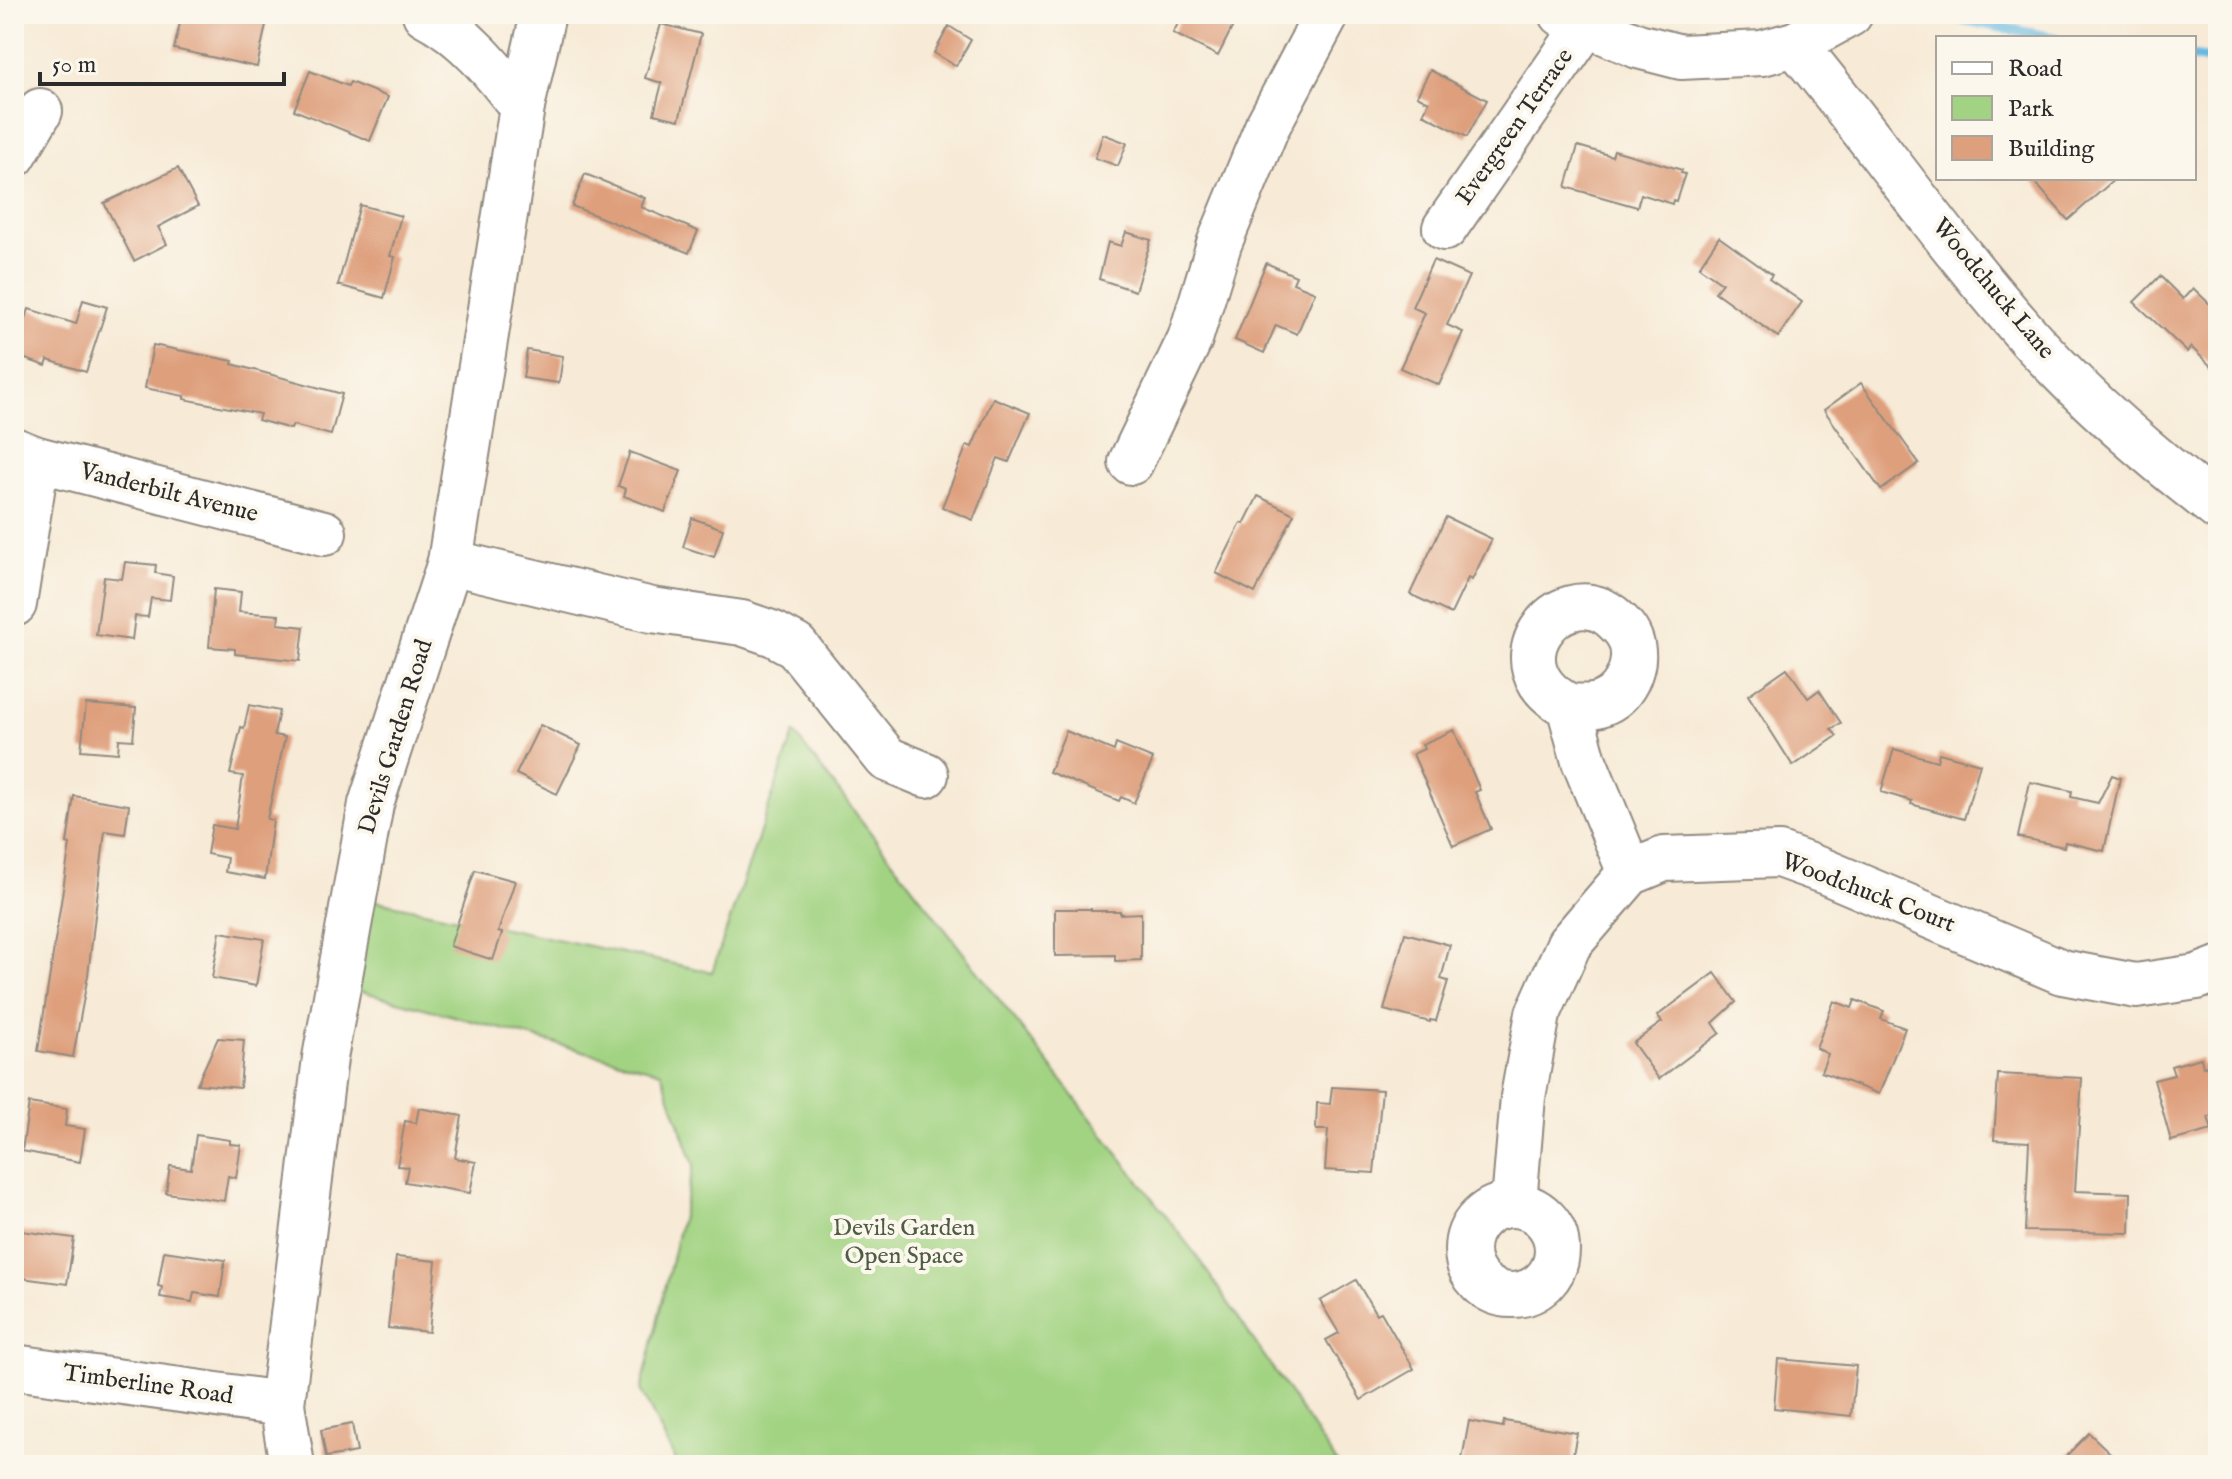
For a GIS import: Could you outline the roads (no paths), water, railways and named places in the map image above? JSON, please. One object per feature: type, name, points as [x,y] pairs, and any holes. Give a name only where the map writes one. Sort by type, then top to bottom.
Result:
[{"type":"street","points":[[425,14],[444,23],[491,68],[522,107]]},
{"type":"street","name":"Devils Garden Road","points":[[292,1465],[282,1404],[325,1058],[371,804],[450,562],[522,107],[543,14]]},
{"type":"street","points":[[1131,462],[1190,339],[1219,244],[1267,127],[1327,14]]},
{"type":"street","points":[[1574,20],[1638,46],[1681,57],[1762,53],[1795,44],[1850,14]]},
{"type":"street","name":"Evergreen Terrace","points":[[1445,228],[1574,20]]},
{"type":"street","name":"Woodchuck Lane","points":[[1795,44],[1981,280],[2037,346],[2128,435],[2218,508]]},
{"type":"street","points":[[14,155],[40,111]]},
{"type":"street","points":[[14,604],[26,455]]},
{"type":"street","name":"Vanderbilt Avenue","points":[[26,455],[324,533]]},
{"type":"street","points":[[450,562],[652,610],[742,623],[774,634],[796,646],[887,759],[926,775]]},
{"type":"street","points":[[1569,706],[1584,761],[1630,873]]},
{"type":"street","name":"Woodchuck Court","points":[[1514,1203],[1523,1097],[1538,1014],[1569,944],[1630,873],[1664,859],[1779,855],[2062,972],[2136,986],[2197,977],[2218,969]]},
{"type":"street","name":"Timberline Road","points":[[14,1367],[282,1404]]},
{"type":"waterway","points":[[1934,14],[2045,36]]},
{"type":"waterway","points":[[2196,57],[2218,60]]},
{"type":"park label","name":"Devils Garden Open Space","points":[[904,1242]]}]
